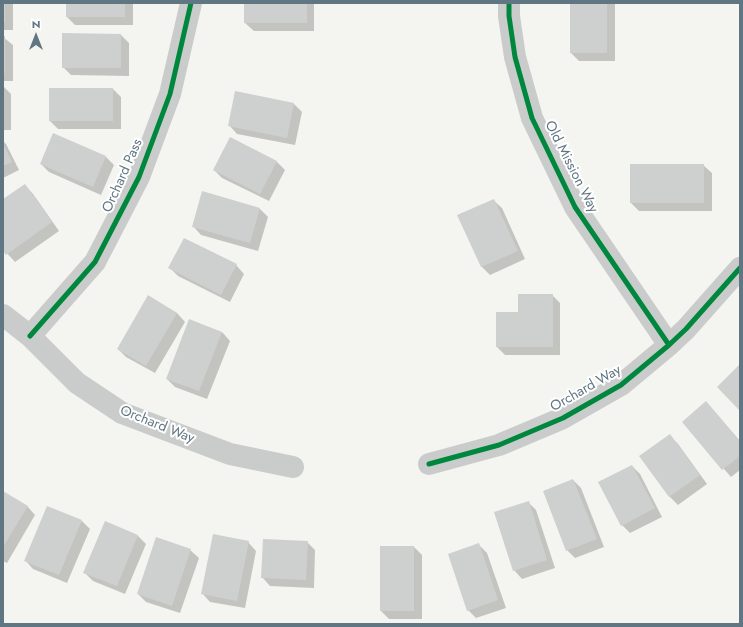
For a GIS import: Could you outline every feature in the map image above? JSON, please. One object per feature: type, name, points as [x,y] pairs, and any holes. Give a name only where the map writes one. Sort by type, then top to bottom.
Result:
[{"type":"street","name":"Orchard Pass","points":[[30,336],[95,262],[139,177],[170,94],[191,3]]},
{"type":"street","name":"Old Mission Way","points":[[509,3],[509,16],[515,57],[532,118],[576,207],[669,345]]},
{"type":"street","name":"Orchard Way","points":[[429,464],[499,445],[563,418],[621,385],[669,345],[740,268]]},
{"type":"street","name":"Orchard Way","points":[[3,315],[30,336],[77,383],[122,413],[230,454],[294,466]]},
{"type":"building","points":[[3,3],[5,3],[5,22],[3,22]]},
{"type":"building","points":[[66,3],[125,3],[125,17],[66,17]]},
{"type":"building","points":[[244,3],[307,3],[307,23],[244,23]]},
{"type":"building","points":[[570,3],[607,3],[607,53],[570,53]]},
{"type":"building","points":[[62,33],[121,34],[121,68],[62,68]]},
{"type":"building","points":[[3,36],[5,36],[5,73],[3,73]]},
{"type":"building","points":[[49,88],[113,88],[113,121],[49,121]]},
{"type":"building","points":[[235,91],[294,103],[287,138],[228,126]]},
{"type":"building","points":[[53,133],[106,156],[93,187],[40,164]]},
{"type":"building","points":[[230,137],[277,161],[260,194],[213,170]]},
{"type":"building","points":[[3,144],[12,162],[3,166]]},
{"type":"building","points":[[630,164],[704,164],[704,203],[630,203]]},
{"type":"building","points":[[25,184],[52,222],[6,255],[3,251],[3,199]]},
{"type":"building","points":[[202,191],[260,208],[250,243],[192,227]]},
{"type":"building","points":[[494,199],[518,251],[481,267],[457,215]]},
{"type":"building","points":[[184,238],[237,264],[221,295],[168,268]]},
{"type":"building","points":[[518,294],[553,294],[553,347],[496,347],[496,312],[518,312]]},
{"type":"building","points":[[148,295],[177,313],[146,366],[117,349]]},
{"type":"building","points":[[189,319],[222,332],[199,391],[166,379]]},
{"type":"building","points":[[740,364],[740,411],[717,387]]},
{"type":"building","points":[[706,401],[740,441],[740,456],[722,470],[682,422]]},
{"type":"building","points":[[670,434],[700,475],[669,497],[639,456]]},
{"type":"building","points":[[632,465],[655,508],[621,526],[598,482]]},
{"type":"building","points":[[573,479],[597,539],[566,551],[543,491]]},
{"type":"building","points":[[3,491],[28,506],[3,547]]},
{"type":"building","points":[[529,501],[547,560],[513,571],[494,512]]},
{"type":"building","points":[[47,506],[82,520],[59,575],[24,561]]},
{"type":"building","points":[[105,521],[138,535],[117,586],[83,573]]},
{"type":"building","points":[[213,534],[249,541],[237,601],[201,594]]},
{"type":"building","points":[[156,537],[191,549],[172,606],[137,594]]},
{"type":"building","points":[[263,539],[308,541],[306,580],[261,578]]},
{"type":"building","points":[[479,543],[498,600],[467,611],[448,554]]},
{"type":"building","points":[[380,546],[414,546],[414,611],[380,611]]},
{"type":"cycle path","points":[[30,336],[95,262],[139,177],[170,94],[191,3]]},
{"type":"cycle path","points":[[509,3],[509,16],[515,57],[532,118],[575,207],[669,345]]},
{"type":"cycle path","points":[[429,464],[499,445],[563,418],[621,385],[686,329],[740,268]]}]
